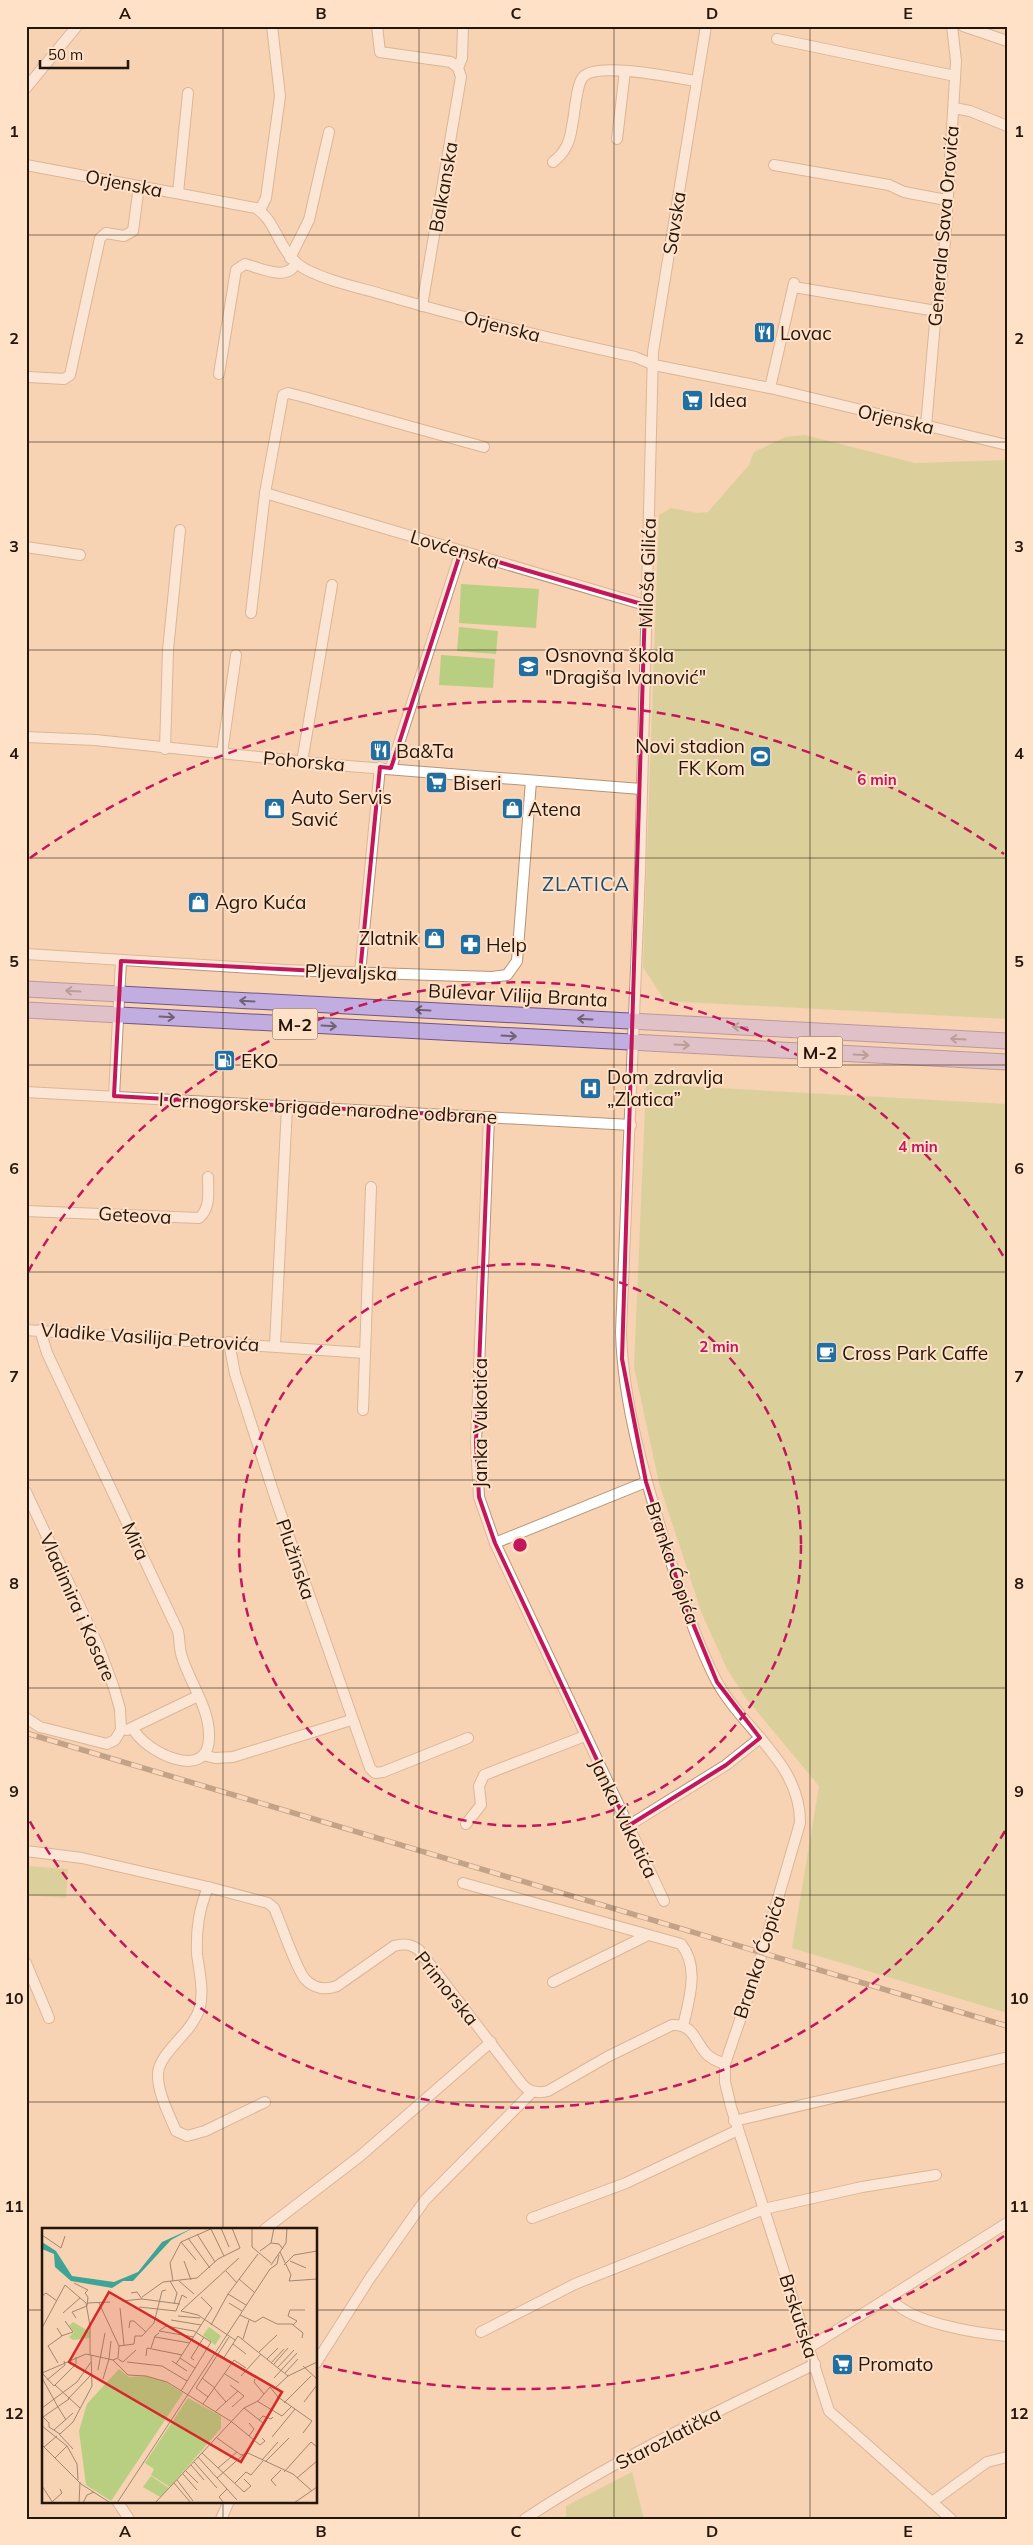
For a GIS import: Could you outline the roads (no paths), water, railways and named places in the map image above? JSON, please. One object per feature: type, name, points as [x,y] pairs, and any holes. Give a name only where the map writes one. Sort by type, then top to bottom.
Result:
[{"type":"main road","name":"Bulevar Vilija Branta","points":[[26,989],[1007,1041]]},
{"type":"main road","name":"M-2","points":[[26,1010],[1007,1062]]},
{"type":"street","points":[[26,88],[77,26]]},
{"type":"street","points":[[272,26],[279,83],[279,117],[266,198],[260,210],[293,260]]},
{"type":"street","points":[[377,26],[378,47],[383,53],[444,61],[458,68]]},
{"type":"street","name":"Balkanska","points":[[422,306],[461,82],[458,68],[462,58],[463,26]]},
{"type":"street","name":"Savska","points":[[654,365],[653,352],[706,26]]},
{"type":"street","name":"Generala Sava Orovića","points":[[926,426],[936,311],[941,286],[954,108],[956,52],[952,26]]},
{"type":"street","points":[[963,26],[1007,41]]},
{"type":"street","points":[[776,38],[955,76]]},
{"type":"street","points":[[554,162],[564,151],[570,140],[579,83],[583,78],[596,71],[625,71],[696,81]]},
{"type":"street","points":[[617,139],[625,71]]},
{"type":"street","points":[[178,193],[188,93]]},
{"type":"street","points":[[954,108],[970,111],[1007,126]]},
{"type":"street","points":[[219,374],[236,270],[245,264],[285,273],[293,269],[293,260],[309,220],[330,132]]},
{"type":"street","name":"Orjenska","points":[[26,165],[250,206],[260,210]]},
{"type":"street","points":[[774,165],[888,184],[904,192],[946,200]]},
{"type":"street","points":[[29,377],[64,379],[70,375],[100,238],[106,233],[124,236],[133,231],[139,186]]},
{"type":"street","name":"Orjenska","points":[[293,260],[325,278],[422,306],[635,357],[654,365],[770,388],[1007,445]]},
{"type":"street","points":[[770,388],[794,285],[936,311]]},
{"type":"street","name":"Miloša Gilića","points":[[634,1022],[645,605],[654,365]]},
{"type":"street","points":[[251,613],[265,493],[280,400],[288,393],[484,447]]},
{"type":"street","name":"Lovćenska","points":[[265,493],[645,605]]},
{"type":"street","points":[[165,749],[168,650],[180,530]]},
{"type":"street","points":[[26,547],[80,555]]},
{"type":"street","points":[[360,973],[386,768],[461,551]]},
{"type":"street","points":[[302,762],[332,585]]},
{"type":"street","points":[[222,753],[236,655]]},
{"type":"street","name":"Pohorska","points":[[26,737],[95,740],[165,749],[302,762],[641,789]]},
{"type":"street","name":"Pljevaljska","points":[[26,954],[121,961],[360,973],[501,977],[512,970],[517,961],[531,781]]},
{"type":"street","points":[[114,1096],[121,961]]},
{"type":"street","name":"Branka Ćopića","points":[[634,1022],[621,1332],[622,1359],[646,1482],[684,1602],[709,1666],[717,1682],[782,1767],[796,1790],[800,1806],[800,1823],[757,1970],[725,2064]]},
{"type":"street","name":"I Crnogorske brigade narodne odbrane","points":[[26,1092],[630,1125]]},
{"type":"street","points":[[275,1345],[287,1107]]},
{"type":"street","name":"Janka Vukotića","points":[[488,1117],[476,1444],[479,1497],[495,1543],[584,1736],[664,1901]]},
{"type":"street","name":"Geteova","points":[[26,1211],[199,1218],[206,1213],[208,1204],[208,1177]]},
{"type":"street","points":[[363,1410],[371,1187]]},
{"type":"street","name":"Vladike Vasilija Petrovića","points":[[26,1330],[275,1345],[306,1350],[365,1353]]},
{"type":"street","name":"Mira","points":[[40,1330],[46,1352],[178,1631],[181,1656],[209,1728],[208,1746],[202,1756]]},
{"type":"street","name":"Plužinska","points":[[229,1342],[235,1374],[351,1720],[368,1763],[374,1772],[383,1772],[468,1738]]},
{"type":"street","points":[[495,1543],[646,1482]]},
{"type":"street","name":"Vladimira i Kosare","points":[[26,1492],[101,1652],[114,1688],[121,1727]]},
{"type":"street","points":[[29,1721],[107,1744],[116,1740],[121,1727],[133,1728],[198,1696]]},
{"type":"street","points":[[133,1728],[144,1741],[178,1760],[190,1762],[202,1756],[215,1758],[233,1757],[351,1720]]},
{"type":"street","name":"Janka Vukotića","points":[[466,1824],[481,1805],[479,1786],[484,1775],[584,1736]]},
{"type":"street","points":[[628,1826],[726,1765],[760,1738]]},
{"type":"street","name":"Primorska","points":[[26,1851],[82,1858],[268,1903],[274,1908],[304,1978],[318,1988],[328,1990],[337,1986],[394,1946],[404,1943],[412,1945],[419,1950],[522,2084],[532,2092]]},
{"type":"street","points":[[463,1884],[681,1944],[689,1957],[692,1974],[683,2026]]},
{"type":"street","points":[[208,1887],[199,1912],[197,1951],[200,2005],[194,2022],[161,2064],[158,2073],[160,2088],[176,2132],[186,2136],[205,2131],[265,2102]]},
{"type":"street","points":[[553,1982],[648,1936]]},
{"type":"street","points":[[26,1963],[49,2018]]},
{"type":"street","points":[[318,2361],[370,2278],[426,2200],[532,2092],[548,2091],[608,2057],[672,2025],[683,2026],[691,2030],[708,2056],[725,2064]]},
{"type":"street","points":[[266,2228],[359,2157],[490,2042]]},
{"type":"street","points":[[532,2218],[618,2186],[736,2125],[1004,2058]]},
{"type":"street","name":"Brskutska","points":[[725,2064],[725,2082],[736,2125],[810,2347],[829,2411],[952,2519]]},
{"type":"street","points":[[481,2332],[575,2284],[764,2209],[862,2187],[936,2175]]},
{"type":"street","points":[[810,2347],[1007,2223]]},
{"type":"street","points":[[889,2297],[900,2308],[913,2315],[970,2332],[1007,2336]]},
{"type":"street","name":"Starozlatička","points":[[525,2519],[564,2493],[655,2444],[815,2364]]},
{"type":"street","points":[[932,2502],[987,2462],[1007,2457]]},
{"type":"street","points":[[118,2502],[129,2519]]},
{"type":"street","points":[[221,2519],[229,2502]]},
{"type":"railway","points":[[26,1733],[1007,2026]]},
{"type":"place","name":"Lovac","points":[[764,333]]},
{"type":"place","name":"Idea","points":[[693,400]]},
{"type":"place","name":"Osnovna škola \"Dragiša Ivanović\"","points":[[529,666]]},
{"type":"place","name":"Ba&Ta","points":[[380,751]]},
{"type":"place","name":"Novi stadion FK Kom","points":[[761,757]]},
{"type":"place","name":"Biseri","points":[[437,783]]},
{"type":"place","name":"Auto Servis Savić","points":[[275,808]]},
{"type":"place","name":"Atena","points":[[512,809]]},
{"type":"place","name":"Agro Kuća","points":[[199,902]]},
{"type":"place","name":"Zlatnik","points":[[434,938]]},
{"type":"place","name":"Help","points":[[470,945]]},
{"type":"place","name":"EKO","points":[[225,1061]]},
{"type":"place","name":"Dom zdravlja „Zlatica”","points":[[591,1088]]},
{"type":"place","name":"Cross Park Caffe","points":[[826,1353]]},
{"type":"place","name":"Promato","points":[[842,2364]]},
{"type":"district","name":"ZLATICA","points":[[586,883]]}]
